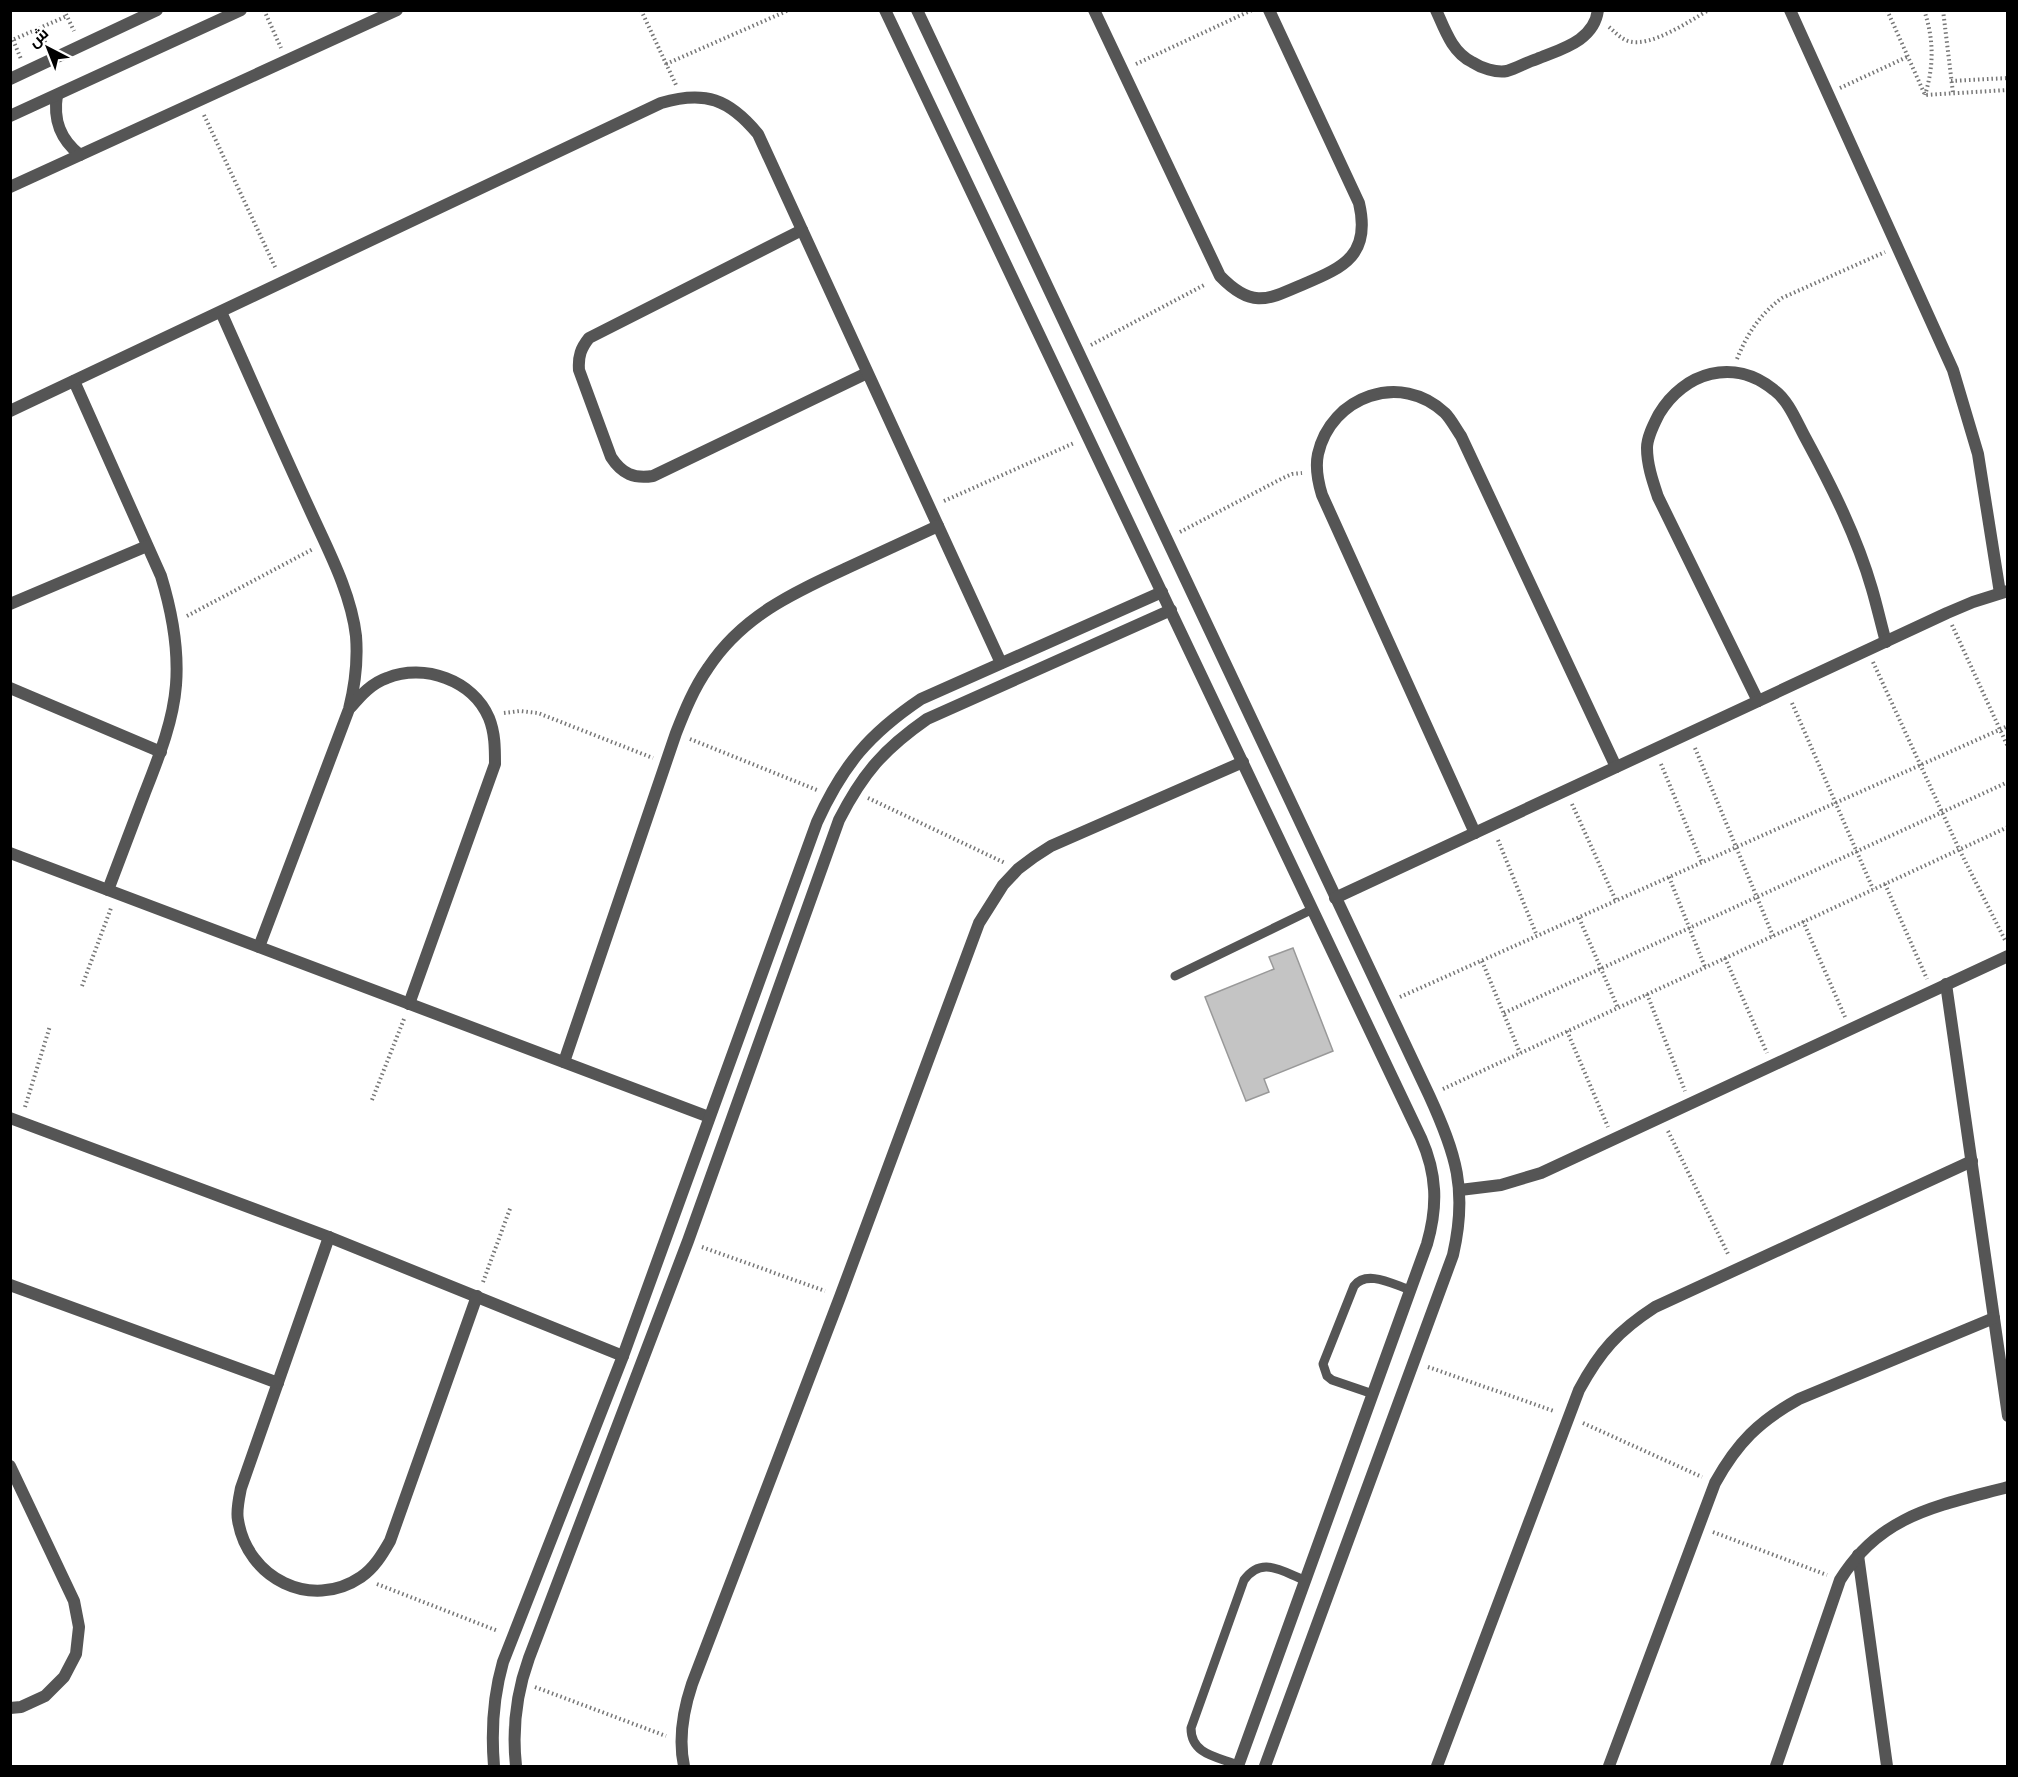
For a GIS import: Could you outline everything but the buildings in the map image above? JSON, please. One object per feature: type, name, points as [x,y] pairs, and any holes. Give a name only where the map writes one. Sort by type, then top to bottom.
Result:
[{"type":"street","points":[[10,79],[157,10]]},
{"type":"street","points":[[10,116],[242,10]]},
{"type":"street","points":[[10,187],[397,10]]},
{"type":"street","points":[[885,10],[1313,909],[1430,1158],[1435,1179],[1436,1201],[1433,1223],[1411,1290],[1238,1766]]},
{"type":"street","points":[[917,10],[1429,1095],[1452,1149],[1460,1190],[1459,1222],[1453,1254],[1265,1767]]},
{"type":"street","points":[[1094,10],[1220,276],[1231,288],[1256,298],[1269,298],[1335,271],[1357,249],[1362,234],[1363,218],[1359,203],[1269,10]]},
{"type":"street","points":[[1436,10],[1447,35],[1457,50],[1470,62],[1487,69],[1505,71],[1576,43],[1589,32],[1598,13]]},
{"type":"street","points":[[1335,898],[1947,614],[2004,592],[1986,496],[1966,412],[1953,370],[1790,10]]},
{"type":"street","points":[[57,95],[55,109],[59,129],[69,146],[80,155]]},
{"type":"street","points":[[10,411],[661,103],[681,97],[702,97],[724,104],[743,116],[758,134],[1001,663]]},
{"type":"street","points":[[802,230],[589,338],[578,358],[579,370],[611,457],[628,475],[641,478],[654,476],[867,373]]},
{"type":"street","points":[[221,312],[324,543],[351,610],[356,635],[357,660],[350,709],[259,947]]},
{"type":"street","points":[[1758,701],[1658,497],[1650,474],[1647,447],[1654,423],[1666,403],[1684,385],[1707,374],[1732,371],[1757,378],[1776,391],[1790,409],[1856,543],[1872,588],[1886,642]]},
{"type":"street","points":[[74,381],[161,576],[174,623],[177,650],[176,684],[171,719],[112,892]]},
{"type":"street","points":[[1475,833],[1322,495],[1317,476],[1317,455],[1327,429],[1345,408],[1369,395],[1396,392],[1423,398],[1446,413],[1461,436],[1616,767]]},
{"type":"street","points":[[564,1062],[665,763],[690,698],[709,666],[733,638],[761,613],[792,593],[938,526]]},
{"type":"street","points":[[10,604],[147,546]]},
{"type":"street","points":[[494,1767],[492,1715],[503,1662],[623,1356],[817,822],[829,795],[846,766],[861,749],[893,718],[921,699],[1162,592]]},
{"type":"street","points":[[516,1767],[514,1737],[521,1681],[688,1241],[835,831],[854,791],[874,763],[899,739],[927,719],[1171,610]]},
{"type":"street","points":[[350,709],[365,690],[386,678],[409,672],[434,673],[456,682],[475,697],[488,717],[495,740],[495,764],[409,1004]]},
{"type":"street","points":[[10,688],[161,752]]},
{"type":"street","points":[[684,1767],[681,1742],[686,1703],[692,1684],[840,1297],[979,923],[990,903],[1018,869],[1052,846],[1243,762]]},
{"type":"street","points":[[10,853],[709,1118]]},
{"type":"street","points":[[1460,1190],[1481,1188],[1541,1173],[2007,956]]},
{"type":"street","points":[[1947,984],[2007,1416]]},
{"type":"street","points":[[16,1120],[329,1237],[623,1356]]},
{"type":"street","points":[[1437,1767],[1579,1390],[1593,1365],[1610,1342],[1631,1323],[1655,1307],[1972,1161]]},
{"type":"street","points":[[329,1237],[241,1488],[237,1519],[244,1545],[260,1567],[282,1583],[308,1591],[335,1588],[360,1577],[378,1561],[390,1541],[477,1296]]},
{"type":"street","points":[[10,1285],[278,1383]]},
{"type":"street","points":[[1609,1767],[1715,1483],[1742,1442],[1758,1425],[1799,1399],[1994,1318]]},
{"type":"street","points":[[10,1466],[74,1601],[79,1627],[76,1653],[64,1677],[45,1696],[21,1707],[10,1708]]},
{"type":"street","points":[[1776,1767],[1840,1580],[1858,1555],[1893,1525],[1913,1515],[2007,1487]]},
{"type":"street","points":[[1858,1555],[1887,1767]]},
{"type":"lane","points":[[1175,976],[1313,909]]},
{"type":"lane","points":[[1373,1394],[1332,1380],[1327,1376],[1323,1364],[1358,1281],[1369,1277],[1411,1290]]},
{"type":"lane","points":[[1238,1766],[1200,1751],[1194,1745],[1191,1728],[1244,1580],[1256,1568],[1264,1565],[1305,1580]]},
{"type":"path","points":[[64,10],[81,45]]},
{"type":"path","points":[[264,10],[287,61]]},
{"type":"path","points":[[641,10],[681,97]]},
{"type":"path","points":[[666,64],[789,10]]},
{"type":"path","points":[[1122,71],[1252,10]]},
{"type":"path","points":[[1598,13],[1619,37],[1640,42],[1652,40],[1709,10]]},
{"type":"path","points":[[1887,10],[1924,95]]},
{"type":"path","points":[[1924,10],[1930,33],[1932,58],[1924,95]]},
{"type":"path","points":[[1943,10],[1953,93]]},
{"type":"path","points":[[10,41],[67,16]]},
{"type":"path","points":[[1828,94],[1907,57]]},
{"type":"path","points":[[1951,81],[2007,78]]},
{"type":"path","points":[[1924,95],[2007,90]]},
{"type":"path","points":[[198,101],[283,282]]},
{"type":"path","points":[[1732,371],[1755,322],[1768,308],[1782,298],[1898,247]]},
{"type":"path","points":[[1078,352],[1220,276]]},
{"type":"path","points":[[929,507],[1088,436]]},
{"type":"path","points":[[1166,539],[1281,478],[1304,473],[1317,476]]},
{"type":"path","points":[[174,623],[324,543]]},
{"type":"path","points":[[1947,614],[2007,747]]},
{"type":"path","points":[[1867,651],[1959,849],[2007,945]]},
{"type":"path","points":[[1786,688],[1873,889]]},
{"type":"path","points":[[488,717],[520,711],[538,713],[665,763]]},
{"type":"path","points":[[1386,1004],[2007,726]]},
{"type":"path","points":[[676,733],[829,795]]},
{"type":"path","points":[[1689,734],[1773,936]]},
{"type":"path","points":[[1655,750],[1702,863]]},
{"type":"path","points":[[1504,1013],[2007,782]]},
{"type":"path","points":[[854,791],[1018,869]]},
{"type":"path","points":[[1566,791],[1617,901]]},
{"type":"path","points":[[1492,825],[1537,936]]},
{"type":"path","points":[[1429,1095],[2007,827]]},
{"type":"path","points":[[1670,878],[1706,967]]},
{"type":"path","points":[[1885,884],[1932,991]]},
{"type":"path","points":[[82,986],[112,892]]},
{"type":"path","points":[[1579,918],[1618,1008]]},
{"type":"path","points":[[1803,921],[1850,1029]]},
{"type":"path","points":[[1725,958],[1773,1065]]},
{"type":"path","points":[[1482,961],[1520,1053]]},
{"type":"path","points":[[1647,994],[1689,1103]]},
{"type":"path","points":[[372,1100],[409,1004]]},
{"type":"path","points":[[16,1120],[50,1026]]},
{"type":"path","points":[[1567,1031],[1613,1139]]},
{"type":"path","points":[[1662,1116],[1736,1270]]},
{"type":"path","points":[[477,1296],[511,1206]]},
{"type":"path","points":[[688,1241],[840,1297]]},
{"type":"path","points":[[1414,1362],[1569,1416],[1715,1483]]},
{"type":"path","points":[[1699,1526],[1840,1580]]},
{"type":"path","points":[[360,1577],[513,1637]]},
{"type":"path","points":[[521,1681],[681,1742]]}]
